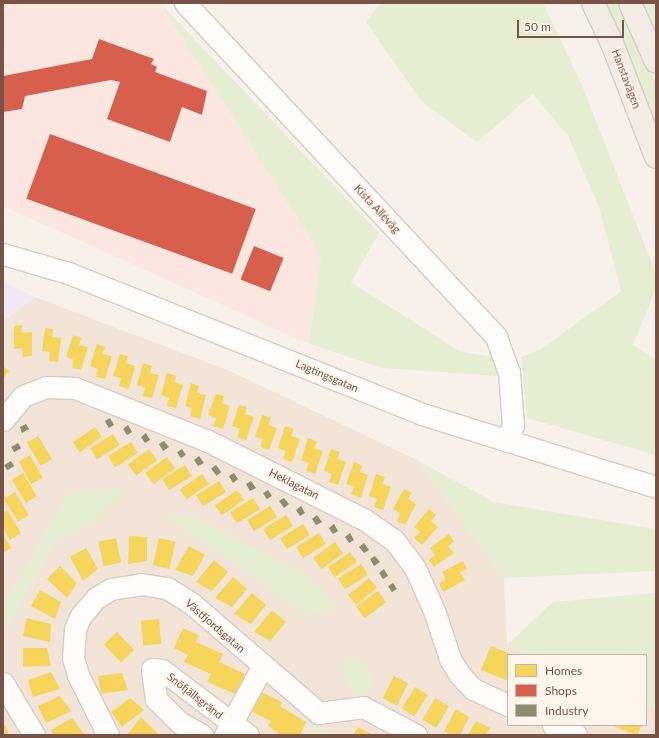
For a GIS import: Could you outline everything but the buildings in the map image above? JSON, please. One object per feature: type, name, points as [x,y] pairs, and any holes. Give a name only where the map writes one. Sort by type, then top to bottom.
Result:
[{"type":"main road","name":"Hanstavägen","points":[[593,3],[612,43],[656,157]]},
{"type":"main road","points":[[630,3],[656,62]]},
{"type":"street","name":"Kista Alléväg","points":[[185,3],[496,337],[509,372],[513,424],[507,441]]},
{"type":"street","name":"Lagtingsgatan","points":[[3,254],[68,273],[422,414],[656,488]]},
{"type":"street","name":"Heklagatan","points":[[3,420],[23,396],[46,387],[75,388],[206,440],[365,520],[394,540],[415,568],[435,613],[450,659],[460,675],[473,689],[507,705]]},
{"type":"street","name":"Västfjordsgatan","points":[[108,735],[78,675],[73,642],[80,617],[96,598],[111,589],[141,584],[166,588],[191,603],[262,667],[319,712],[363,707],[416,735]]},
{"type":"street","name":"Snöfjällsgränd","points":[[202,735],[180,723],[156,700],[152,669],[162,670],[235,731],[262,667]]},
{"type":"street","points":[[3,683],[34,735]]},
{"type":"street","points":[[555,726],[576,735]]},
{"type":"shaded area","points":[[3,3],[160,3],[321,255],[309,344],[3,206]]},
{"type":"shaded area","points":[[3,282],[35,297],[3,321]]},
{"type":"shaded area","points":[[35,297],[232,372],[417,460],[504,578],[507,645],[528,654],[507,654],[507,726],[647,726],[647,706],[656,710],[656,735],[3,735],[3,321]]},
{"type":"green space","points":[[160,3],[379,233],[351,282],[459,351],[492,357],[498,376],[383,368],[309,344],[321,255]]},
{"type":"green space","points":[[381,3],[543,3],[581,83],[656,274],[656,289],[633,345],[656,360],[656,455],[527,418],[521,357],[540,350],[621,291],[599,207],[568,136],[533,94],[477,142],[422,102],[366,22]]},
{"type":"green space","points":[[605,3],[620,3],[656,84],[656,130]]},
{"type":"green space","points":[[640,3],[656,3],[656,41]]},
{"type":"green space","points":[[417,460],[494,502],[656,529],[656,571],[504,578]]},
{"type":"green space","points":[[127,490],[98,519],[56,542],[5,631],[3,607],[67,493]]},
{"type":"green space","points":[[167,516],[196,517],[309,576],[340,608],[308,616]]},
{"type":"green space","points":[[656,593],[656,710],[647,706],[647,654],[528,654],[507,645],[553,602]]},
{"type":"green space","points":[[345,657],[365,661],[371,677],[368,699],[356,697],[342,668]]},
{"type":"green space","points":[[311,725],[329,731],[331,735],[307,735]]}]
